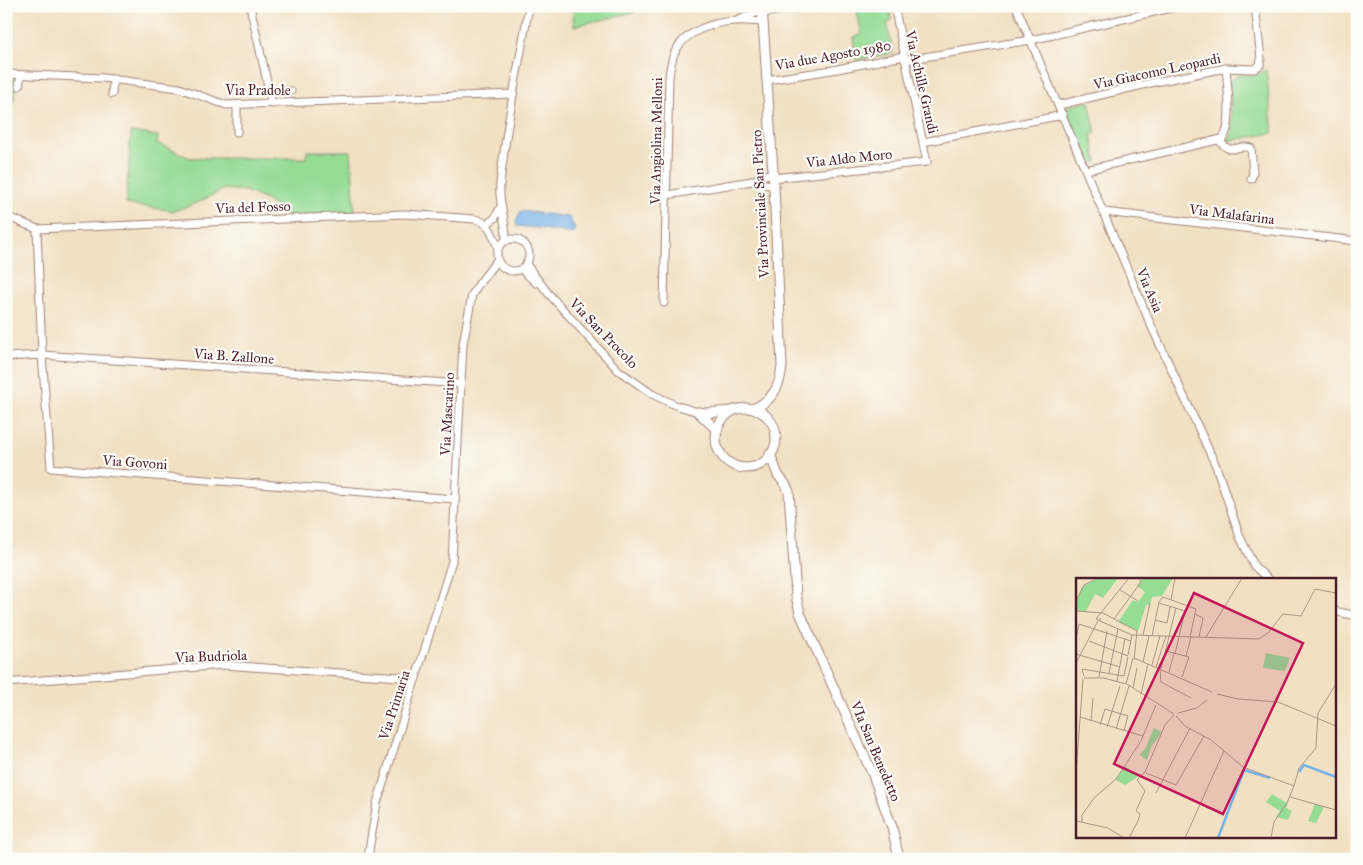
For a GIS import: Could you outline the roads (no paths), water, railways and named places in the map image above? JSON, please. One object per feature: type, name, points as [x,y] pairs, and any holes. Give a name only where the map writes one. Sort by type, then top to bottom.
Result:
[{"type":"main road","name":"Via Provinciale San Pietro","points":[[763,13],[782,366],[780,380],[772,398],[769,411],[771,421]]},
{"type":"main road","points":[[753,409],[772,398]]},
{"type":"main road","points":[[698,412],[733,411],[746,408],[762,412],[771,421],[776,435],[770,454],[757,465],[740,467],[725,459],[718,448],[716,441],[717,430],[724,417],[733,411]]},
{"type":"main road","points":[[698,412],[717,430]]},
{"type":"main road","points":[[770,454],[778,475]]},
{"type":"main road","points":[[757,465],[778,475]]},
{"type":"main road","name":"VIa San Benedetto","points":[[778,475],[789,492],[798,604],[819,658],[873,775],[892,827],[899,859]]},
{"type":"street","points":[[250,6],[272,104]]},
{"type":"street","points":[[502,206],[495,218],[487,224],[494,238],[505,243],[522,242],[528,250],[528,260],[523,267],[511,272],[499,264],[496,255],[505,243],[506,229],[499,186],[529,6]]},
{"type":"street","points":[[763,13],[811,6]]},
{"type":"street","name":"Via Achille Grandi","points":[[894,6],[928,162]]},
{"type":"street","name":"Via Asia","points":[[1016,6],[1150,323],[1216,466],[1240,537],[1254,566],[1267,578]]},
{"type":"street","name":"Via due Agosto 1980","points":[[767,80],[1031,40],[1180,6]]},
{"type":"street","name":"Via Giacomo Leopardi","points":[[1059,105],[1155,82],[1226,68],[1254,69],[1260,64],[1255,6]]},
{"type":"street","name":"Via Angiolina Melloni","points":[[736,21],[763,13]]},
{"type":"street","name":"Via Angiolina Melloni","points":[[664,303],[669,77],[674,54],[680,44],[696,31],[714,24],[736,21],[763,13]]},
{"type":"street","points":[[1086,170],[1219,140],[1227,134],[1228,124],[1226,68]]},
{"type":"street","name":"Via Pradole","points":[[6,74],[113,79],[179,88],[226,105],[513,94]]},
{"type":"street","points":[[19,86],[21,75]]},
{"type":"street","points":[[112,94],[113,79]]},
{"type":"street","points":[[269,92],[291,91]]},
{"type":"street","points":[[236,105],[237,132]]},
{"type":"street","points":[[923,142],[1063,115]]},
{"type":"street","points":[[1219,140],[1230,150],[1251,148],[1253,173],[1251,179]]},
{"type":"street","name":"Via Aldo Moro","points":[[773,179],[928,162]]},
{"type":"street","points":[[667,194],[773,179]]},
{"type":"street","points":[[752,181],[773,179]]},
{"type":"street","name":"Via Malafarina","points":[[1104,212],[1357,241]]},
{"type":"street","name":"Via del Fosso","points":[[6,216],[37,229],[404,214],[475,219],[487,224]]},
{"type":"street","name":"Via Govoni","points":[[37,229],[42,355],[51,468],[455,499]]},
{"type":"street","name":"Via Mascarino","points":[[452,561],[463,344],[472,294],[486,274],[499,264]]},
{"type":"street","name":"Via San Procolo","points":[[523,267],[618,370],[652,394],[675,405],[698,412]]},
{"type":"street","name":"Via B. Zallone","points":[[6,357],[42,355],[461,384]]},
{"type":"street","name":"Via Primaria","points":[[369,859],[378,803],[452,561]]},
{"type":"street","points":[[1336,611],[1357,616]]},
{"type":"street","name":"Via Budriola","points":[[6,683],[223,665],[416,678]]},
{"type":"water","points":[[521,211],[569,217],[575,229],[574,232],[566,233],[517,226],[516,221]]}]
